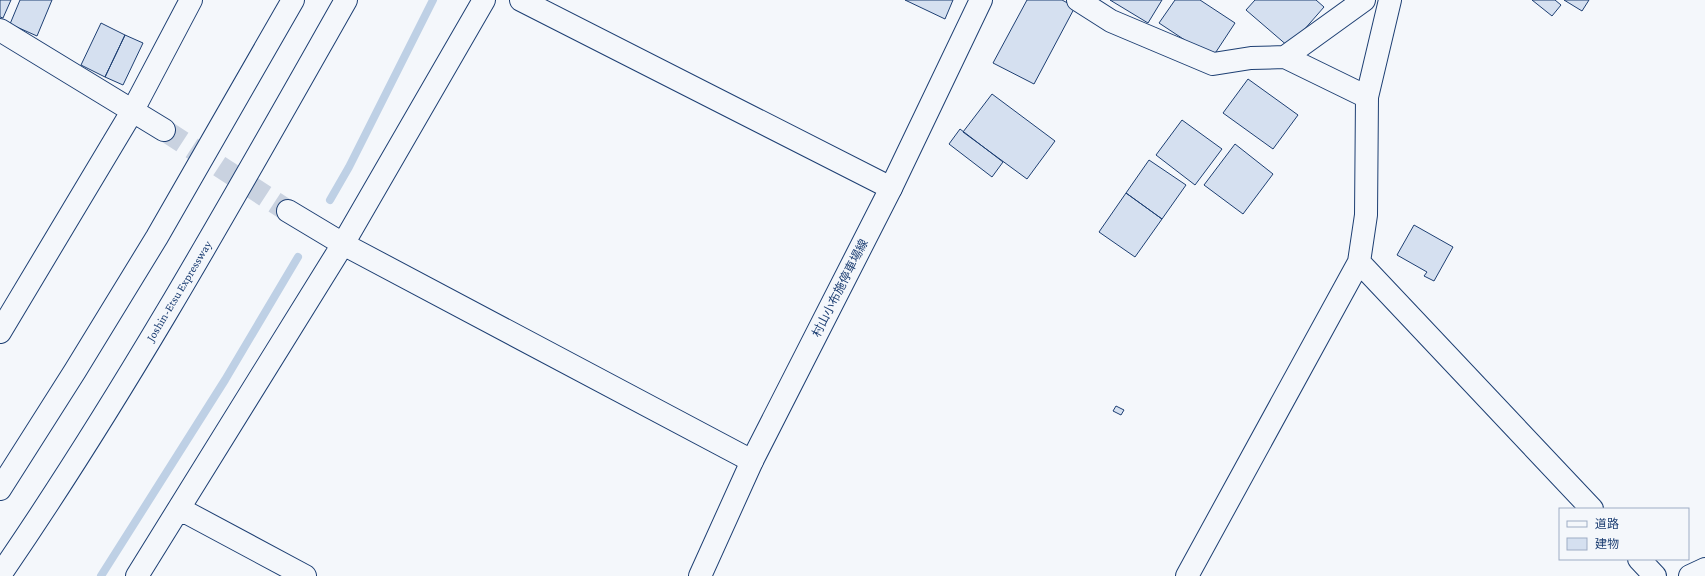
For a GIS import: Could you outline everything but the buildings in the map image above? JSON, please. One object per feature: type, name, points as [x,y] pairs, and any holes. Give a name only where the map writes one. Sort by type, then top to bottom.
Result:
[{"type":"main road","points":[[0,332],[134,110],[191,0]]},
{"type":"main road","points":[[0,489],[71,378],[157,237],[293,0]]},
{"type":"main road","name":"Joshin-Etsu Expressway","points":[[0,575],[29,533],[117,393],[198,259],[346,0]]},
{"type":"main road","points":[[137,576],[180,509],[343,244],[484,0]]},
{"type":"main road","points":[[521,0],[891,188]]},
{"type":"main road","name":"村山小布施停車場線","points":[[700,576],[752,461],[891,188],[981,0]]},
{"type":"main road","points":[[1078,0],[1111,21],[1213,64],[1251,58],[1285,57],[1367,97]]},
{"type":"main road","points":[[1285,57],[1364,0]]},
{"type":"main road","points":[[1186,576],[1359,262],[1366,215],[1367,97],[1390,0]]},
{"type":"main road","points":[[0,30],[134,110],[164,130]]},
{"type":"main road","points":[[288,211],[343,244],[752,461]]},
{"type":"main road","points":[[1359,262],[1591,508]]},
{"type":"main road","points":[[180,509],[305,576]]},
{"type":"main road","points":[[1640,560],[1655,576]]},
{"type":"main road","points":[[1690,576],[1705,569]]},
{"type":"waterway","points":[[330,200],[349,167],[433,0]]},
{"type":"waterway","points":[[101,576],[225,380],[298,257]]},
{"type":"tunnel","points":[[164,130],[288,211]]}]
